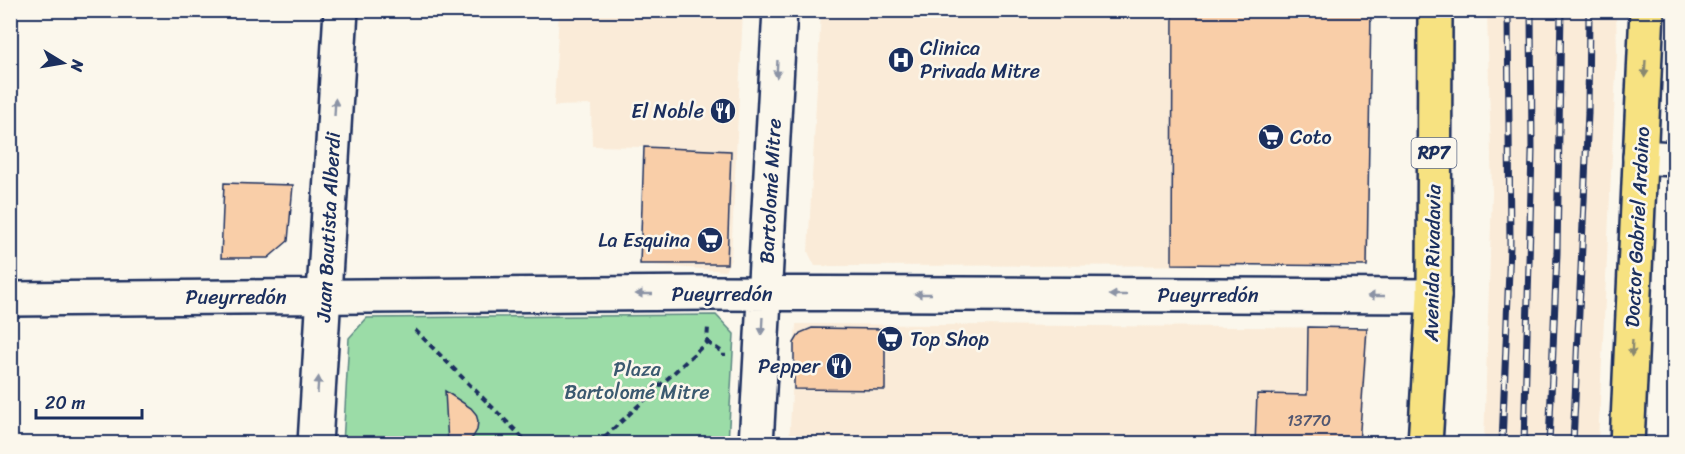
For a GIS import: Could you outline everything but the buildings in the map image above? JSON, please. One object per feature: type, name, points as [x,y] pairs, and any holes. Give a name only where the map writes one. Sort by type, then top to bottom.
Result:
[{"type":"main road","name":"Avenida Rivadavia","points":[[1425,444],[1434,296],[1435,10]]},
{"type":"main road","name":"Doctor Gabriel Ardoino","points":[[1627,444],[1647,10]]},
{"type":"street","name":"Juan Bautista Alberdi","points":[[315,444],[341,10]]},
{"type":"street","name":"Bartolomé Mitre","points":[[756,444],[780,10]]},
{"type":"street","points":[[1640,158],[1674,159]]},
{"type":"street","name":"Pueyrredón","points":[[10,299],[712,293],[1434,296]]},
{"type":"path","points":[[597,444],[707,342],[712,293]]},
{"type":"path","points":[[380,295],[530,444]]},
{"type":"path","points":[[707,342],[724,353],[724,365]]},
{"type":"path","points":[[602,437],[608,444]]},
{"type":"shaded area","points":[[559,11],[743,11],[731,259],[725,271],[640,264],[644,147],[592,146],[591,105],[554,106]]},
{"type":"shaded area","points":[[821,11],[1369,11],[1369,265],[815,266],[808,252]]},
{"type":"shaded area","points":[[1487,11],[1616,11],[1617,52],[1598,443],[1484,443],[1492,193]]},
{"type":"shaded area","points":[[796,324],[1369,328],[1360,443],[789,444]]},
{"type":"green space","name":"Plaza Bartolomé Mitre","points":[[716,315],[734,334],[728,443],[343,444],[349,338],[367,318]]},
{"type":"railway","points":[[1502,444],[1510,245],[1508,10]]},
{"type":"railway","points":[[1524,444],[1532,152],[1531,10]]},
{"type":"railway","points":[[1549,444],[1557,253],[1561,10]]},
{"type":"railway","points":[[1573,444],[1588,113],[1589,10]]},
{"type":"place","name":"Clinica Privada Mitre","points":[[901,60]]},
{"type":"place","name":"El Noble","points":[[723,111]]},
{"type":"place","name":"Coto","points":[[1271,137]]},
{"type":"place","name":"La Esquina","points":[[710,240]]},
{"type":"place","name":"Top Shop","points":[[890,339]]},
{"type":"place","name":"Pepper","points":[[839,366]]}]
